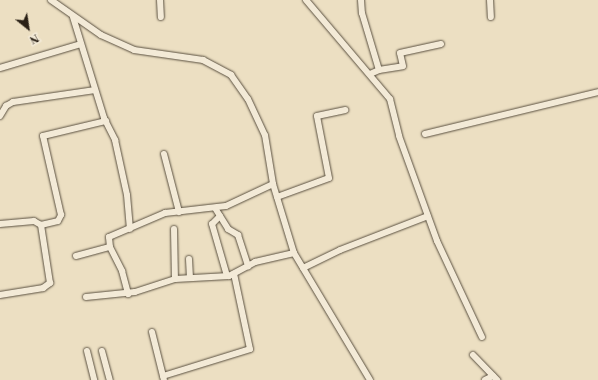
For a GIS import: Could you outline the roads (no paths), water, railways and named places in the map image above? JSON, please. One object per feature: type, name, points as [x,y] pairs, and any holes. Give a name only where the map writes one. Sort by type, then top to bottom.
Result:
[{"type":"street","points":[[51,0],[73,17],[101,35],[134,50],[203,60],[231,75],[248,99],[265,135],[273,184],[294,253],[370,380]]},
{"type":"street","points":[[160,0],[161,18]]},
{"type":"street","points":[[306,0],[390,99],[399,136],[428,216],[470,316],[482,336]]},
{"type":"street","points":[[361,0],[362,14],[379,70]]},
{"type":"street","points":[[490,0],[491,17]]},
{"type":"street","points":[[73,17],[95,90],[106,121],[115,140],[121,163],[130,228]]},
{"type":"street","points":[[0,68],[81,44]]},
{"type":"street","points":[[370,74],[379,70],[403,66],[400,54],[440,44]]},
{"type":"street","points":[[0,116],[6,106],[13,102],[95,90]]},
{"type":"street","points":[[425,134],[598,92]]},
{"type":"street","points":[[277,197],[329,178],[317,116],[345,110]]},
{"type":"street","points":[[0,224],[34,221],[40,225],[58,221],[61,218],[42,136],[106,121]]},
{"type":"street","points":[[164,154],[179,212]]},
{"type":"street","points":[[128,294],[122,271],[110,247],[109,237],[165,213],[215,208],[235,203],[273,184]]},
{"type":"street","points":[[215,208],[230,231],[238,235],[248,266]]},
{"type":"street","points":[[152,332],[164,378],[250,349],[230,275],[212,224],[220,216]]},
{"type":"street","points":[[303,268],[330,254],[428,216]]},
{"type":"street","points":[[0,295],[43,288],[49,285],[40,225]]},
{"type":"street","points":[[174,229],[175,279]]},
{"type":"street","points":[[76,256],[110,247]]},
{"type":"street","points":[[86,297],[128,294],[175,279],[230,275],[248,266],[294,253]]},
{"type":"street","points":[[189,259],[190,278]]},
{"type":"street","points":[[87,351],[94,380]]},
{"type":"street","points":[[102,351],[110,380]]},
{"type":"street","points":[[473,355],[495,378]]},
{"type":"street","points":[[485,380],[495,378]]}]
